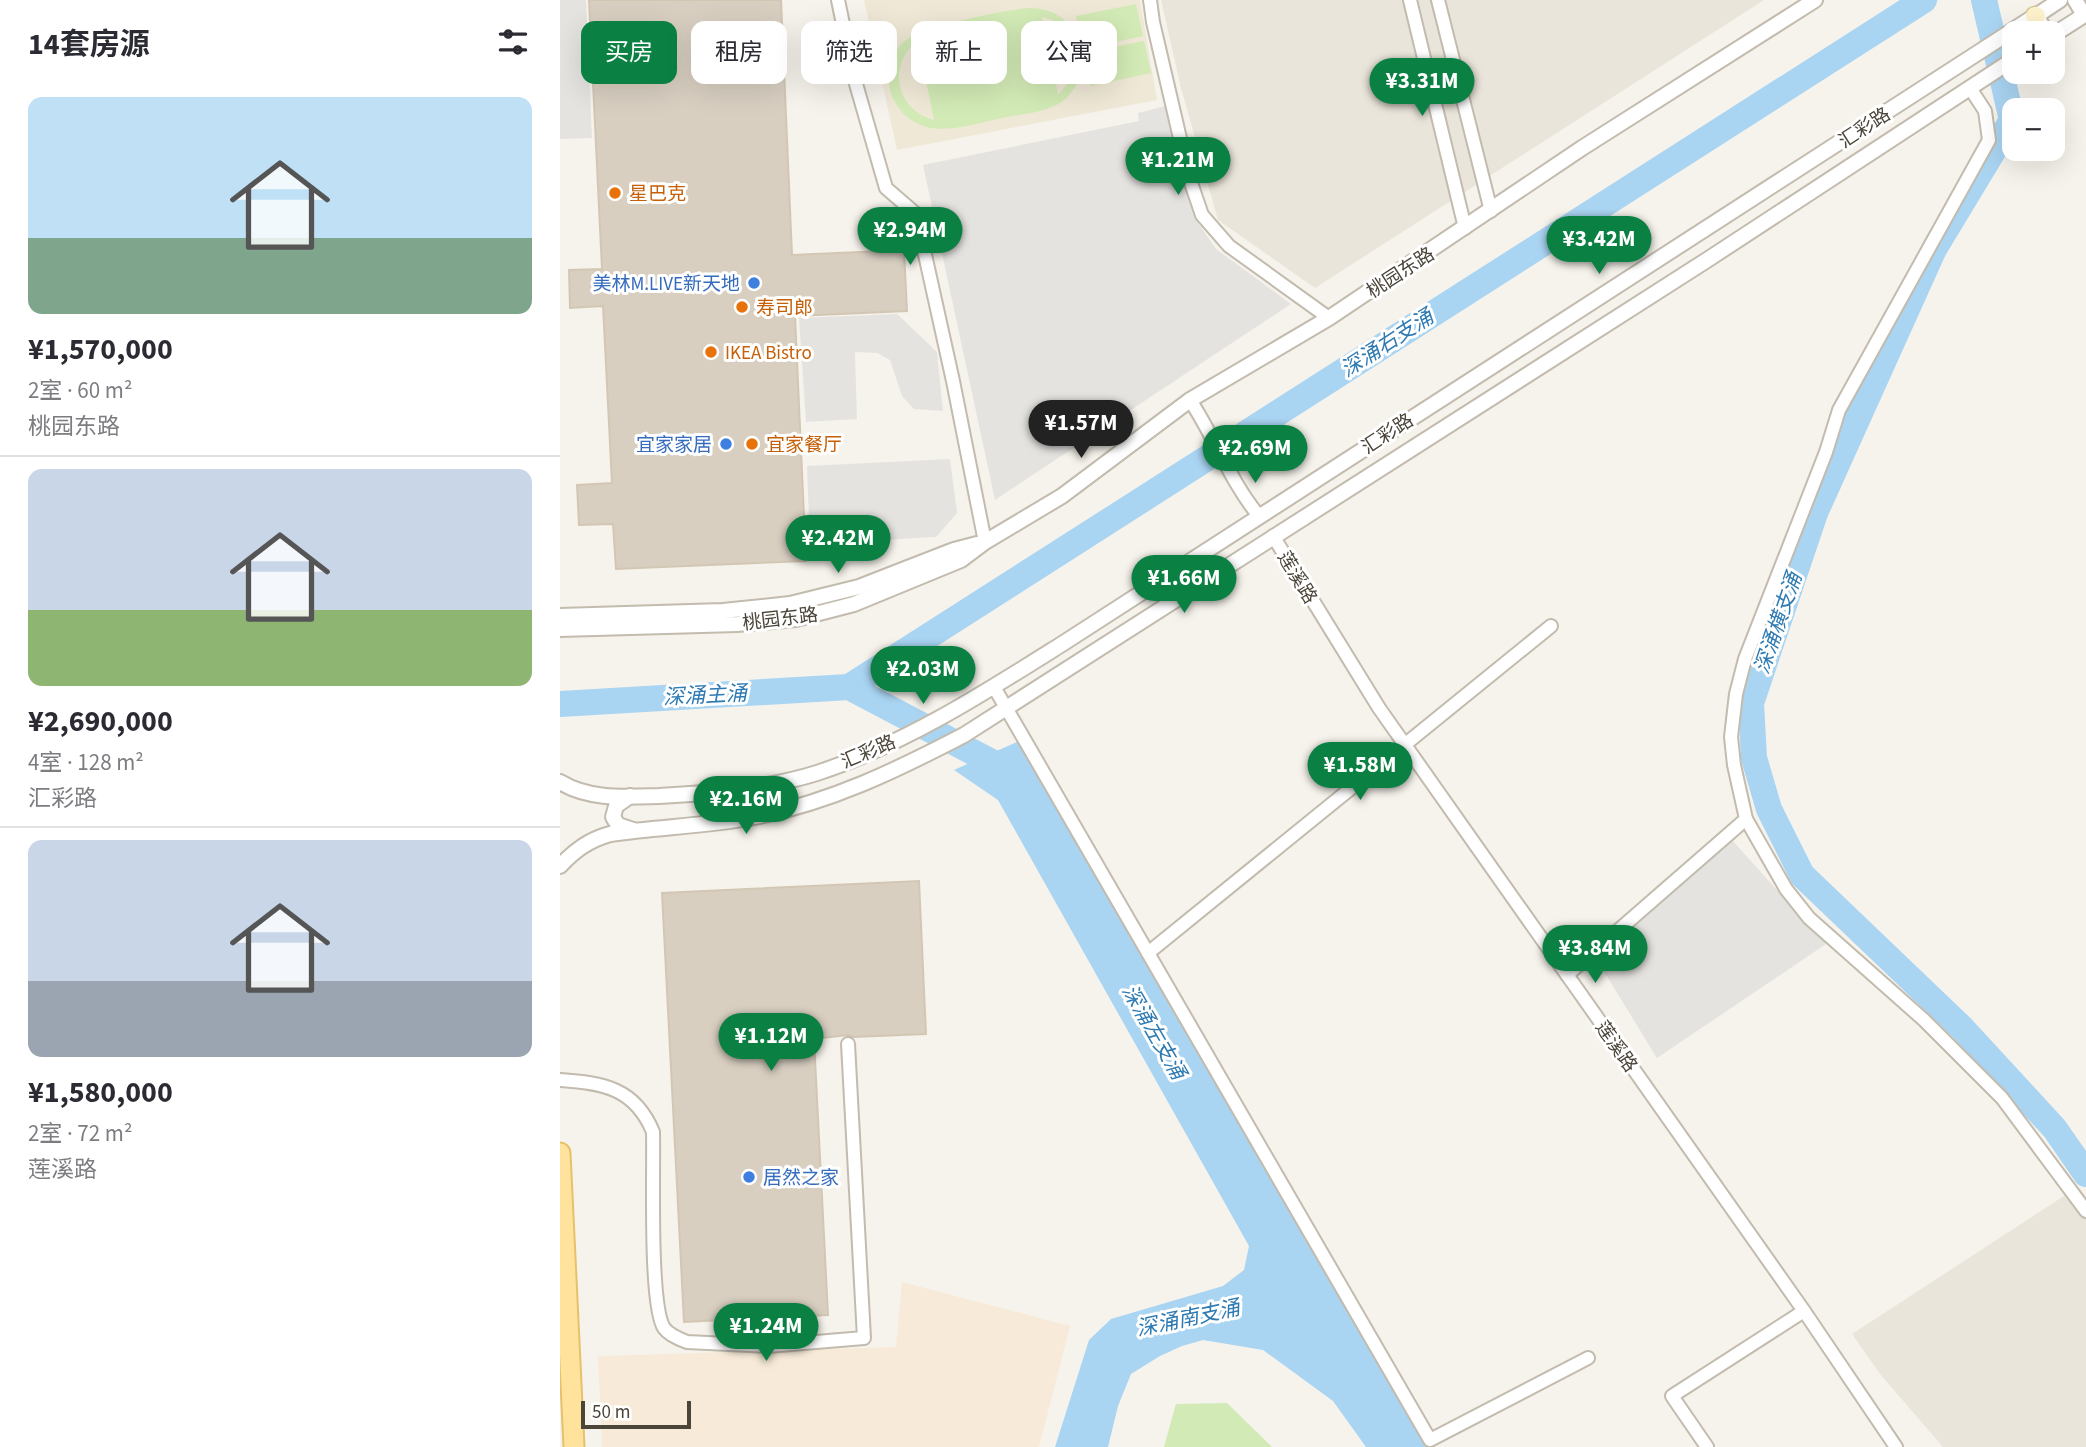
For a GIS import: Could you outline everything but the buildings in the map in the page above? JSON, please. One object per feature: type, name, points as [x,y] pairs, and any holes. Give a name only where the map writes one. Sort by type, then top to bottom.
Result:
[{"type":"main road","points":[[560,1153],[574,1447]]},
{"type":"main road","points":[[560,1402],[569,1395],[572,1382]]},
{"type":"street","points":[[838,0],[854,77],[886,188],[916,214],[985,542]]},
{"type":"street","points":[[1150,0],[1189,177],[1202,215],[1229,246],[1329,318]]},
{"type":"street","points":[[1410,0],[1465,228]]},
{"type":"street","points":[[1438,0],[1491,211]]},
{"type":"street","name":"桃园东路","points":[[560,629],[737,624],[796,619],[854,604],[961,560],[985,542],[1062,496],[1190,400],[1329,318],[1594,141],[1815,0]]},
{"type":"street","name":"汇彩路","points":[[560,782],[590,794],[630,796],[680,795],[774,784],[816,773],[892,742],[970,701],[1062,644],[2060,0]]},
{"type":"street","points":[[2065,28],[2085,15],[2075,0]]},
{"type":"street","points":[[2036,16],[2039,21]]},
{"type":"street","name":"汇彩路","points":[[560,866],[579,848],[595,839],[635,831],[753,818],[844,791],[912,762],[986,723],[2002,68]]},
{"type":"street","points":[[1976,84],[1985,111],[1989,140],[1839,410],[1826,452],[1745,659],[1731,737],[1746,819],[1786,889],[1809,918],[1939,1034],[2002,1098],[2086,1211]]},
{"type":"street","points":[[1190,400],[1227,470],[1259,516]]},
{"type":"street","name":"莲溪路","points":[[1273,536],[1349,661],[1405,744],[1804,1311],[1896,1447]]},
{"type":"street","name":"桃园东路","points":[[560,616],[723,611],[790,604],[859,587],[954,550],[985,542]]},
{"type":"street","points":[[1148,953],[1551,626]]},
{"type":"street","points":[[1062,644],[1076,665]]},
{"type":"street","points":[[994,687],[1430,1440],[1588,1357]]},
{"type":"street","points":[[630,796],[616,806],[613,817],[618,825],[635,831]]},
{"type":"street","points":[[1567,975],[1746,819]]},
{"type":"street","points":[[560,1080],[590,1082],[611,1088],[635,1102],[646,1114],[653,1132],[656,1300],[665,1329],[676,1338],[687,1342],[768,1346],[864,1338],[848,1044]]},
{"type":"street","points":[[1707,1447],[1672,1396],[1804,1311]]},
{"type":"shaded area","points":[[560,0],[586,0],[587,21],[581,21],[581,84],[590,84],[592,138],[560,139]]},
{"type":"shaded area","points":[[864,0],[1140,0],[1157,100],[897,150],[882,84],[897,84],[897,21],[869,21]]},
{"type":"shaded area","points":[[1161,0],[1764,0],[1315,288],[1218,220],[1181,88]]},
{"type":"shaded area","points":[[1165,106],[1197,221],[1216,249],[1291,304],[995,500],[923,165],[1139,121],[1138,113]]},
{"type":"shaded area","points":[[897,314],[937,352],[943,411],[914,409],[902,396],[890,360],[877,353],[855,352],[857,419],[806,422],[799,318]]},
{"type":"shaded area","points":[[950,459],[957,513],[936,537],[810,544],[807,466]]},
{"type":"shaded area","points":[[1731,839],[1826,944],[1657,1058],[1597,960]]},
{"type":"shaded area","points":[[2070,1192],[2086,1206],[2086,1447],[1943,1447],[1880,1374],[1852,1334]]},
{"type":"shaded area","points":[[902,1282],[1070,1326],[1039,1447],[602,1447],[598,1356],[896,1347]]},
{"type":"green space","points":[[1136,4],[1143,36],[1117,42],[1117,21],[1077,21],[1076,16]]},
{"type":"green space","points":[[1028,8],[1049,11],[1065,20],[1052,21],[1042,17],[1043,21],[1021,21],[1021,84],[1056,84],[1058,94],[1067,84],[1077,84],[1069,96],[1056,105],[1033,113],[962,127],[936,128],[912,121],[893,99],[890,84],[897,84],[897,51],[910,37],[911,48],[899,73],[900,85],[911,107],[934,120],[927,84],[1007,84],[1007,21],[959,21]]},
{"type":"green space","points":[[1144,41],[1151,73],[1117,80],[1117,46]]},
{"type":"green space","points":[[1227,1403],[1272,1447],[1164,1447],[1176,1404]]},
{"type":"water","name":"深涌南支涌","points":[[1019,741],[1426,1447],[1366,1447],[1333,1401],[1263,1350],[1203,1340],[1160,1356],[1131,1374],[1118,1406],[1108,1447],[1055,1447],[1089,1340],[1111,1319],[1223,1286],[1244,1270],[1249,1246],[998,800],[954,770]]},
{"type":"waterway","name":"深涌右支涌","points":[[560,704],[849,687],[1924,0]]},
{"type":"waterway","name":"深涌横支涌","points":[[1984,0],[2012,120],[1934,249],[1815,513],[1751,703],[1754,758],[1769,809],[1802,875],[1962,1028],[2055,1129],[2086,1174]]},
{"type":"waterway","name":"深涌左支涌","points":[[849,687],[1003,768],[1010,780]]},
{"type":"place","name":"星巴克","points":[[615,193]]},
{"type":"place","name":"美林M.LIVE新天地","points":[[754,283]]},
{"type":"place","name":"寿司郎","points":[[742,307]]},
{"type":"place","name":"IKEA Bistro","points":[[711,352]]},
{"type":"place","name":"宜家家居","points":[[726,444]]},
{"type":"place","name":"宜家餐厅","points":[[752,444]]},
{"type":"place","name":"居然之家","points":[[749,1177]]},
{"type":"water label","name":"深涌主涌","points":[[705,695]]}]
